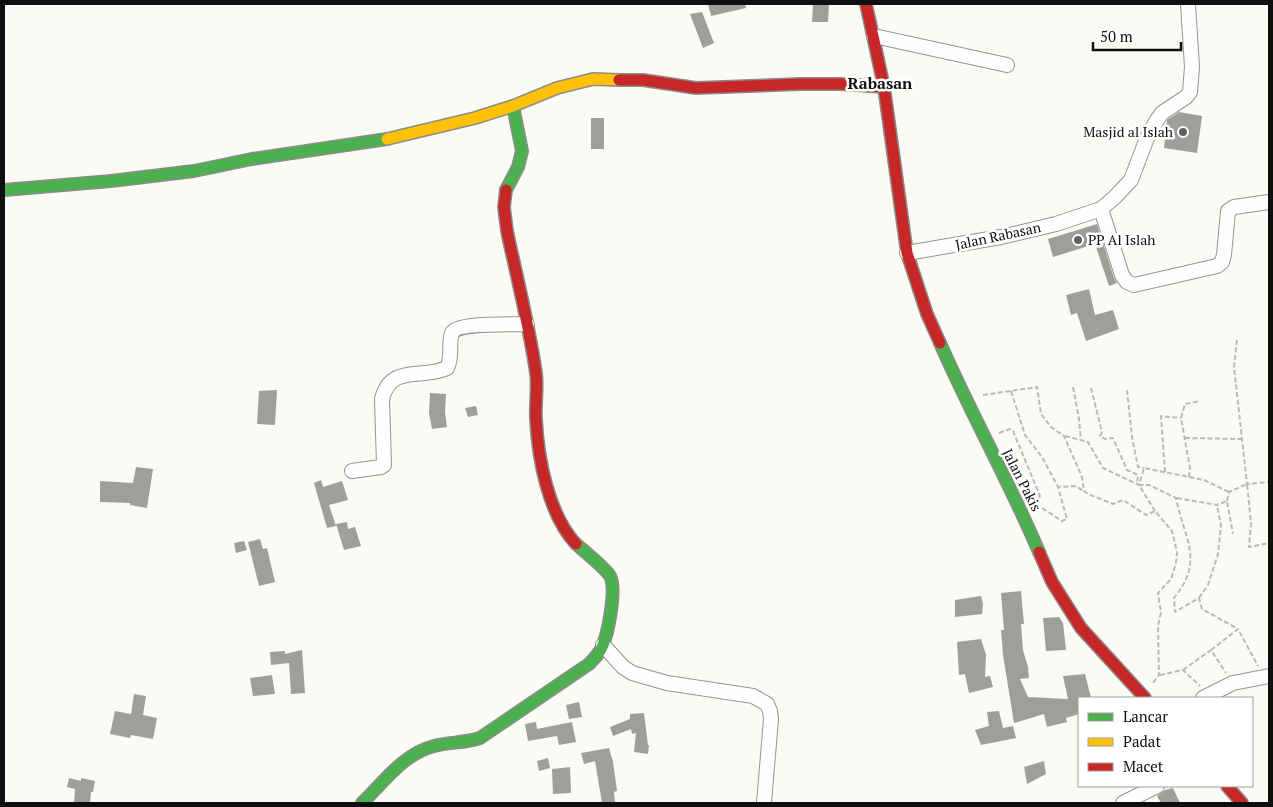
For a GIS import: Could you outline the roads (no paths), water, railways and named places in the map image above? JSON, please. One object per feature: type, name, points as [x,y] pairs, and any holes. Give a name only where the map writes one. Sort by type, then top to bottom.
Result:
[{"type":"street","points":[[866,4],[884,88],[907,253]]},
{"type":"street","name":"Jalan Rabasan","points":[[907,253],[1001,237],[1056,224],[1101,209],[1122,191],[1131,180],[1147,138],[1162,113],[1186,98],[1190,92],[1192,67],[1188,4]]},
{"type":"street","points":[[874,36],[1008,65]]},
{"type":"street","points":[[4,190],[93,183],[194,171],[406,135],[513,106],[557,88],[593,79],[643,80],[696,88],[841,84],[884,88]]},
{"type":"street","points":[[362,803],[404,761],[432,746],[448,742],[469,742],[480,738],[589,664],[602,645],[610,615],[613,596],[612,582],[604,569],[574,542],[560,522],[550,497],[540,454],[536,420],[536,376],[507,231],[504,207],[505,193],[518,167],[522,150],[513,106]]},
{"type":"street","points":[[1101,209],[1122,275],[1127,282],[1134,285],[1217,266],[1222,262],[1224,255],[1227,214],[1229,210],[1269,202]]},
{"type":"street","name":"Jalan Pakis","points":[[907,253],[927,314],[965,398],[1018,502],[1052,582],[1081,628],[1144,697]]},
{"type":"street","points":[[352,471],[384,465],[382,399],[387,385],[392,380],[399,376],[447,368],[450,361],[452,334],[457,328],[527,324]]},
{"type":"street","points":[[602,645],[623,667],[632,673],[667,683],[753,696],[767,704],[771,719],[764,803]]},
{"type":"street","points":[[1206,697],[1233,683],[1267,677]]},
{"type":"street","points":[[1124,803],[1155,787]]},
{"type":"street","points":[[1228,787],[1242,803]]},
{"type":"place","name":"Masjid al Islah","points":[[1183,132]]},
{"type":"place","name":"PP Al Islah","points":[[1078,240]]},
{"type":"district","name":"Rabasan","points":[[880,83]]}]
